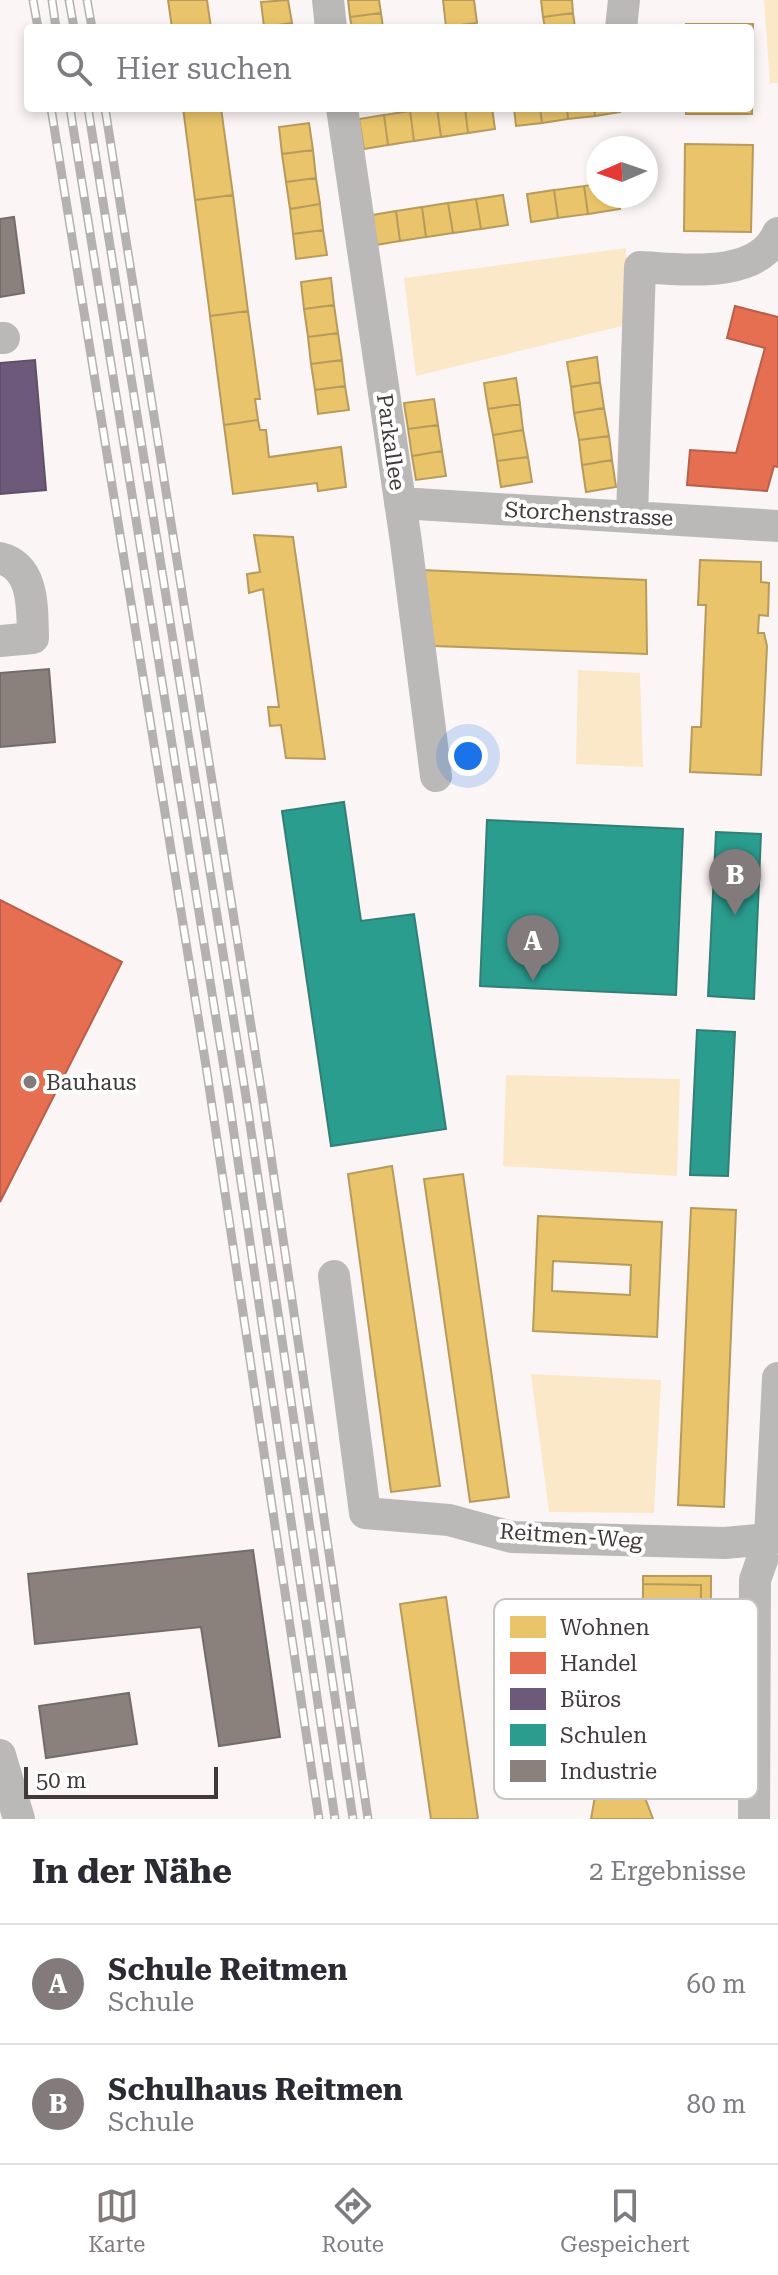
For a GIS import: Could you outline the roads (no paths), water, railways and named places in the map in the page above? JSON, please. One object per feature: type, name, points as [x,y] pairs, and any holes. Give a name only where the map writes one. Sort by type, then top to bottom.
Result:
[{"type":"street","points":[[328,0],[331,24]]},
{"type":"street","points":[[621,24],[624,0]]},
{"type":"street","name":"Parkallee","points":[[343,112],[436,776]]},
{"type":"street","points":[[632,516],[640,267],[742,265],[772,248],[778,233]]},
{"type":"street","name":"Storchenstrasse","points":[[400,503],[778,526]]},
{"type":"street","points":[[0,558],[13,561],[26,578],[33,638],[0,641]]},
{"type":"street","name":"Reitmen-Weg","points":[[334,1276],[365,1513],[449,1520],[512,1537],[725,1543],[774,1538]]},
{"type":"street","points":[[755,1599],[755,1580],[774,1538],[778,1378]]},
{"type":"street","points":[[0,1755],[19,1819]]},
{"type":"street","points":[[754,1799],[754,1819]]},
{"type":"railway","points":[[33,0],[37,24]]},
{"type":"railway","points":[[52,0],[55,24]]},
{"type":"railway","points":[[69,0],[73,24]]},
{"type":"railway","points":[[87,0],[91,24]]},
{"type":"railway","points":[[52,112],[206,1066],[319,1819]]},
{"type":"railway","points":[[71,112],[228,1093],[335,1819]]},
{"type":"railway","points":[[89,112],[246,1097],[353,1819]]},
{"type":"railway","points":[[106,112],[262,1095],[368,1819]]},
{"type":"place","name":"Schulhaus Reitmen","points":[[735,915]]},
{"type":"place","name":"Schule Reitmen","points":[[533,981]]},
{"type":"place","name":"Bauhaus","points":[[30,1082]]}]
